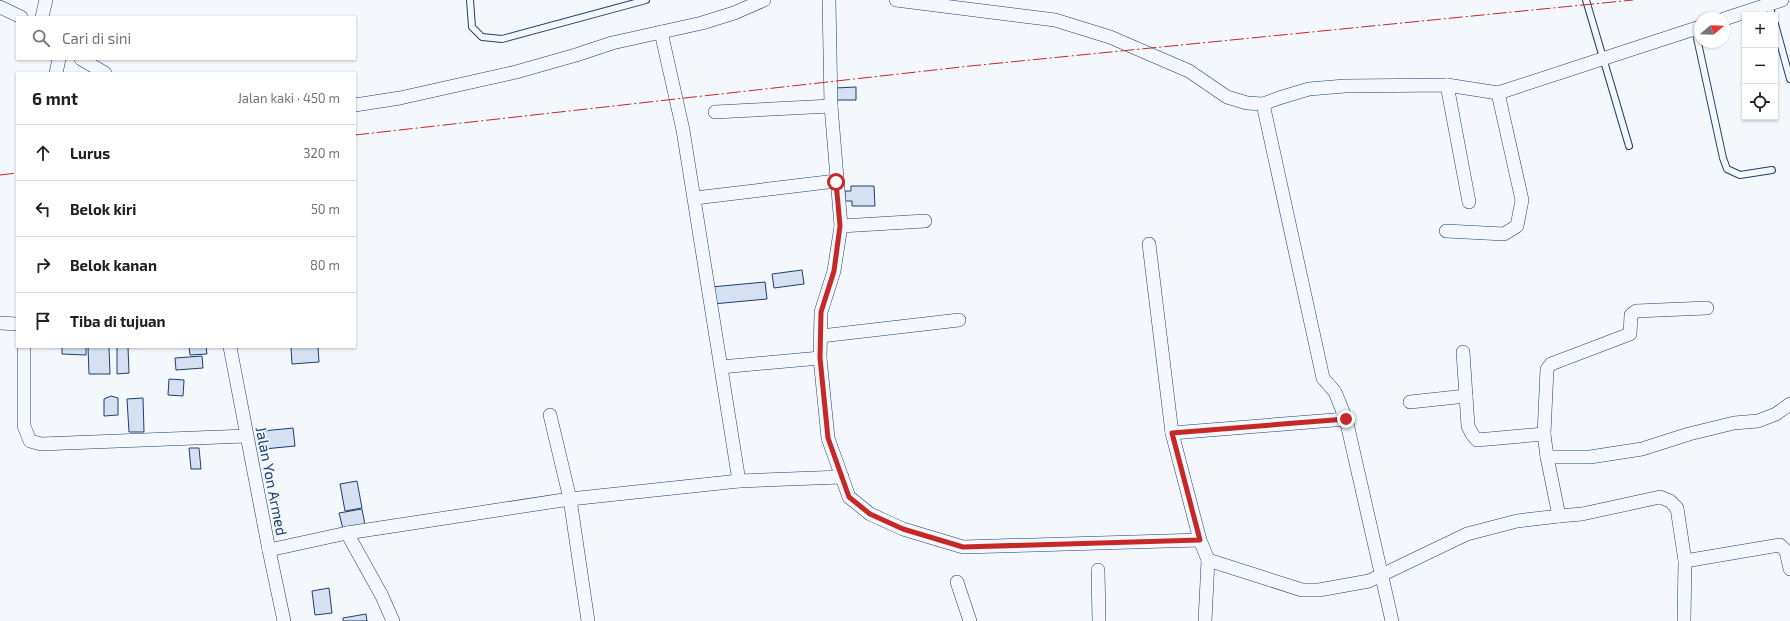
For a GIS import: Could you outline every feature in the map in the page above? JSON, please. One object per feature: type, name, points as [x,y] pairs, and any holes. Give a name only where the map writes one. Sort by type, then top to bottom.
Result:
[{"type":"street","points":[[42,16],[46,0]]},
{"type":"street","points":[[356,105],[400,98],[516,72],[612,43],[734,13],[764,0]]},
{"type":"street","points":[[828,0],[831,106],[840,226],[834,271],[821,312],[820,358],[828,438],[849,497],[870,514],[903,529],[963,547],[1200,540]]},
{"type":"street","points":[[896,0],[1055,20],[1110,37],[1189,70],[1227,97],[1248,103],[1263,104],[1309,89],[1338,86],[1448,85],[1498,93],[1694,29]]},
{"type":"street","points":[[1730,17],[1775,6]]},
{"type":"street","points":[[0,7],[19,16]]},
{"type":"street","points":[[661,32],[683,130],[739,481]]},
{"type":"street","points":[[56,72],[59,60]]},
{"type":"street","points":[[83,60],[103,72]]},
{"type":"street","points":[[1448,85],[1469,202]]},
{"type":"street","points":[[1446,231],[1504,234],[1517,226],[1522,200],[1498,93]]},
{"type":"street","points":[[1263,104],[1323,378],[1335,392],[1346,419],[1392,621]]},
{"type":"street","points":[[715,112],[831,106]]},
{"type":"street","points":[[694,198],[836,182]]},
{"type":"street","points":[[840,226],[925,221]]},
{"type":"street","points":[[1149,244],[1172,433],[1200,540],[1208,560],[1205,621]]},
{"type":"street","points":[[1559,516],[1544,434],[1547,369],[1551,364],[1630,334],[1631,315],[1636,311],[1707,308]]},
{"type":"street","points":[[821,336],[959,320]]},
{"type":"street","points":[[0,323],[16,324]]},
{"type":"street","points":[[24,348],[24,426],[30,441],[41,444],[246,436]]},
{"type":"street","name":"Jalan Yon Armed","points":[[230,348],[268,550],[284,621]]},
{"type":"street","points":[[1463,352],[1468,426],[1477,440],[1544,434]]},
{"type":"street","points":[[722,367],[820,358]]},
{"type":"street","points":[[1410,402],[1466,396]]},
{"type":"street","points":[[1547,457],[1590,458],[1642,449],[1689,434],[1734,423],[1758,420],[1776,414],[1790,404]]},
{"type":"street","points":[[550,415],[570,499],[588,621]]},
{"type":"street","points":[[1172,433],[1346,419]]},
{"type":"street","points":[[268,550],[347,533],[570,499],[739,481],[842,477]]},
{"type":"street","points":[[1208,560],[1302,590],[1319,590],[1369,580],[1381,576],[1468,534],[1517,521],[1582,514],[1660,497],[1670,501],[1677,508],[1685,561],[1684,621]]},
{"type":"street","points":[[347,533],[394,621]]},
{"type":"street","points":[[1685,561],[1780,545],[1786,551],[1790,569]]},
{"type":"street","points":[[1098,570],[1099,621]]},
{"type":"street","points":[[957,582],[970,621]]},
{"type":"lane","points":[[470,0],[472,28],[482,37],[502,39],[646,0]]},
{"type":"lane","points":[[1586,0],[1630,146]]},
{"type":"lane","points":[[1778,35],[1790,79]]},
{"type":"lane","points":[[1701,48],[1723,158],[1727,169],[1740,175],[1772,170]]},
{"type":"building","points":[[856,87],[856,100],[835,100],[835,88]]},
{"type":"building","points":[[851,186],[874,186],[875,206],[852,206],[852,201],[845,201],[845,191],[851,191]]},
{"type":"building","points":[[802,270],[804,284],[774,288],[772,274]]},
{"type":"building","points":[[765,282],[767,299],[713,304],[711,287]]},
{"type":"building","points":[[62,348],[86,348],[86,355],[62,354]]},
{"type":"building","points":[[88,348],[109,348],[110,374],[89,374]]},
{"type":"building","points":[[117,348],[128,348],[129,373],[117,374]]},
{"type":"building","points":[[189,348],[206,348],[207,354],[190,355]]},
{"type":"building","points":[[291,348],[318,348],[319,362],[292,364]]},
{"type":"building","points":[[202,356],[203,368],[176,370],[175,358]]},
{"type":"building","points":[[169,379],[184,380],[183,396],[168,395]]},
{"type":"building","points":[[111,396],[118,398],[118,415],[104,416],[104,399]]},
{"type":"building","points":[[143,398],[144,432],[129,432],[127,399]]},
{"type":"building","points":[[293,428],[295,446],[264,449],[263,431]]},
{"type":"building","points":[[189,448],[199,448],[201,469],[191,469]]},
{"type":"building","points":[[357,481],[362,508],[345,511],[340,484]]},
{"type":"building","points":[[362,509],[365,525],[343,529],[339,513]]},
{"type":"building","points":[[329,588],[332,613],[315,615],[312,591]]},
{"type":"building","points":[[366,614],[367,621],[343,621],[343,618]]},
{"type":"power","points":[[356,135],[970,66],[1633,0]]},
{"type":"power","points":[[0,175],[16,173]]},
{"type":"route","points":[[836,182],[840,226],[834,271],[821,312],[820,358],[828,438],[849,497],[870,514],[903,529],[963,547],[1200,540],[1172,433],[1346,419]]}]
